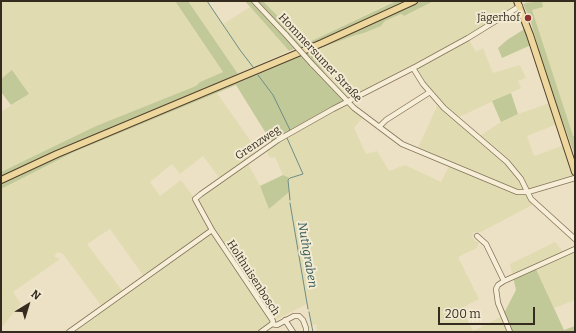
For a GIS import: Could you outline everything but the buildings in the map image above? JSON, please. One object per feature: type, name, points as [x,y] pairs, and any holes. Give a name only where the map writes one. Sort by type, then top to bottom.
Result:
[{"type":"main road","points":[[1,180],[57,154],[322,43],[414,1]]},
{"type":"main road","points":[[518,4],[575,172]]},
{"type":"street","name":"Hommersumer Straße","points":[[254,1],[347,102],[379,127],[407,146],[517,192],[528,192],[575,178]]},
{"type":"street","name":"Grenzweg","points":[[212,230],[195,199],[278,140],[468,38],[518,4]]},
{"type":"street","points":[[413,68],[430,92],[456,119],[507,162],[521,179],[531,199],[575,239]]},
{"type":"street","points":[[379,127],[386,120],[430,92]]},
{"type":"street","points":[[69,332],[212,230]]},
{"type":"street","name":"Holthuisenbosch","points":[[212,230],[273,321],[272,324],[261,332]]},
{"type":"street","points":[[477,236],[486,244],[504,281]]},
{"type":"street","points":[[510,332],[498,303],[496,289],[498,285],[575,249]]},
{"type":"street","points":[[272,324],[277,325],[294,316],[301,317],[306,328],[306,332]]},
{"type":"street","points":[[285,320],[293,332]]},
{"type":"shaded area","points":[[1,1],[175,1],[223,72],[200,82],[197,86],[96,126],[1,172],[1,112],[29,94],[1,79]]},
{"type":"shaded area","points":[[188,1],[211,1],[208,3],[223,24],[250,7],[289,51],[238,74]]},
{"type":"shaded area","points":[[263,1],[394,1],[305,44]]},
{"type":"shaded area","points":[[434,1],[514,1],[517,8],[468,38],[476,52],[483,48],[493,73],[520,65],[526,78],[518,81],[521,88],[457,118],[478,137],[501,122],[518,114],[550,103],[557,124],[527,136],[534,156],[564,145],[574,178],[528,192],[532,205],[481,232],[474,232],[472,237],[475,241],[479,242],[477,248],[458,257],[479,299],[462,308],[473,331],[502,316],[510,332],[317,332],[316,324],[311,326],[307,304],[273,321],[261,332],[70,332],[103,308],[63,254],[58,252],[55,257],[60,259],[13,292],[21,304],[1,328],[1,189],[74,152],[217,93],[259,153],[247,162],[270,209],[290,178],[283,175],[275,157],[270,158],[265,148],[339,87],[329,78],[316,60],[312,51],[381,26],[385,21],[401,14],[404,16]],"holes":[[[413,69],[439,102],[417,150],[450,164],[441,182],[405,165],[389,171],[377,151],[366,154],[354,128],[364,116],[348,102]],[[203,156],[221,180],[195,199],[181,180],[160,196],[150,182],[172,164],[180,174]],[[110,229],[145,278],[124,293],[87,244]]]},
{"type":"shaded area","points":[[526,1],[542,1],[526,3]]},
{"type":"shaded area","points":[[542,1],[575,1],[575,136],[573,137],[531,10]]},
{"type":"shaded area","points":[[555,242],[564,253],[575,250],[575,300],[554,308],[535,267],[513,277],[510,264]]},
{"type":"green space","points":[[175,1],[188,1],[238,74],[1,177],[1,172],[96,126],[196,86],[200,82],[223,72]]},
{"type":"green space","points":[[245,1],[263,1],[305,44],[396,1],[408,1],[301,49],[300,47],[289,51]]},
{"type":"green space","points":[[417,1],[434,1],[404,16],[401,14],[385,21],[381,26],[364,33],[312,51],[316,60],[329,78],[342,91],[339,93],[347,102],[272,143],[236,85],[74,152],[1,189],[1,183],[80,147]]},
{"type":"green space","points":[[542,1],[543,7],[532,10],[573,136],[575,136],[575,156],[545,72],[530,19],[523,4]]},
{"type":"green space","points":[[526,28],[531,45],[502,58],[498,48],[507,40]]},
{"type":"green space","points":[[12,70],[29,94],[11,105],[1,92],[1,79]]},
{"type":"green space","points":[[511,93],[518,114],[501,122],[492,101]]},
{"type":"green space","points":[[283,175],[290,178],[288,180],[289,192],[269,209],[260,186]]},
{"type":"green space","points":[[535,267],[564,330],[575,326],[575,332],[510,332],[503,315],[516,290],[513,277]]},
{"type":"waterway","name":"Nuthgraben","points":[[207,1],[253,67]]},
{"type":"waterway","name":"Nuthgraben","points":[[258,75],[273,95],[290,130],[285,134]]},
{"type":"waterway","name":"Nuthgraben","points":[[287,138],[303,174],[288,180],[290,200]]},
{"type":"waterway","name":"Nuthgraben","points":[[290,203],[308,309]]},
{"type":"waterway","name":"Nuthgraben","points":[[309,312],[313,332]]},
{"type":"place","name":"Jägerhof","points":[[528,18]]}]
